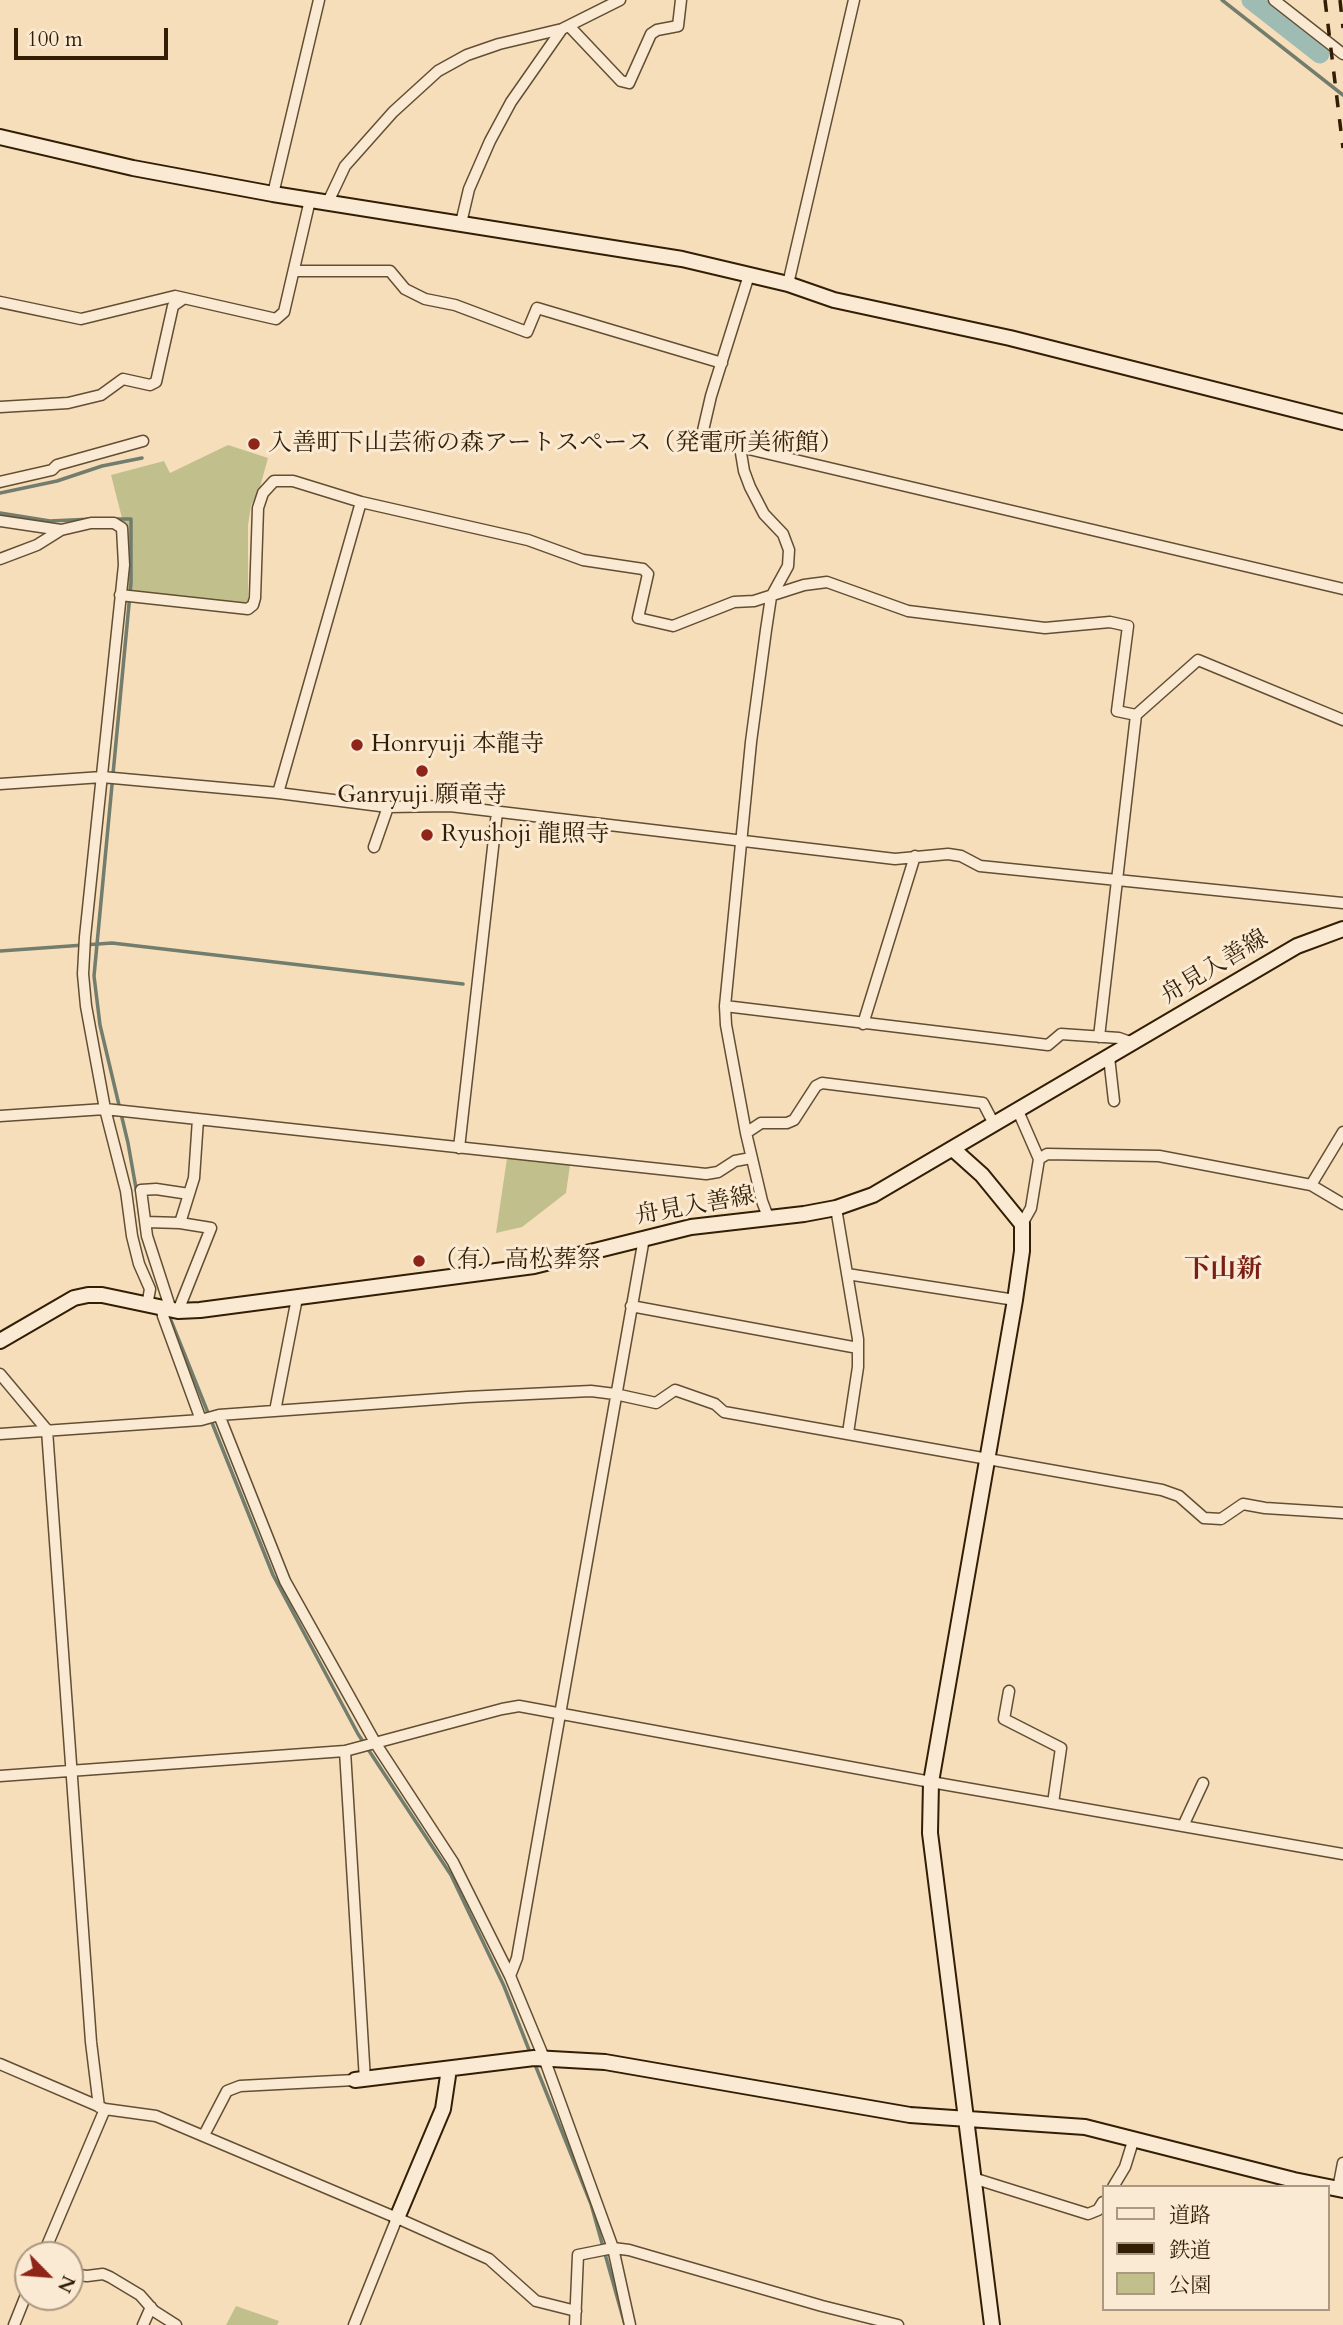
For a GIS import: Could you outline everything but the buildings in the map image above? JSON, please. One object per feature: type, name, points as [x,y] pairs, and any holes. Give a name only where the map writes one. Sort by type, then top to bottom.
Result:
[{"type":"street","points":[[273,194],[319,0]]},
{"type":"street","points":[[328,202],[345,166],[393,112],[438,71],[467,55],[499,44],[565,28],[601,6],[620,0]]},
{"type":"street","points":[[565,28],[621,81],[629,83],[651,34],[657,30],[678,26],[681,0]]},
{"type":"street","points":[[788,284],[854,0]]},
{"type":"street","points":[[1274,0],[1343,54]]},
{"type":"street","points":[[461,223],[469,189],[490,141],[511,102],[565,28]]},
{"type":"street","points":[[0,137],[133,168],[273,194],[682,259],[788,284],[834,300],[1032,343],[1343,422]]},
{"type":"street","points":[[0,302],[81,319],[175,296],[276,319],[284,312],[310,200]]},
{"type":"street","points":[[294,271],[390,271],[405,289],[425,299],[454,305],[527,332],[537,308],[722,363]]},
{"type":"street","points":[[749,275],[702,435],[740,447],[1343,589]]},
{"type":"street","points":[[0,407],[68,403],[101,395],[123,379],[150,386],[156,382],[173,306],[183,299]]},
{"type":"street","points":[[0,482],[52,470],[57,466],[143,441]]},
{"type":"street","points":[[740,447],[750,487],[765,514],[783,534],[789,550],[788,566],[771,597],[740,842],[725,1006],[726,1025],[751,1158],[768,1217]]},
{"type":"street","points":[[120,595],[248,609],[253,606],[258,508],[263,493],[274,481],[293,481],[361,502],[528,540],[583,561],[643,569],[648,574],[638,618],[673,626],[734,603],[771,597],[804,585],[827,582],[908,611],[1045,628],[1110,622],[1128,626],[1117,711],[1136,715]]},
{"type":"street","points":[[278,793],[361,502]]},
{"type":"street","points":[[0,521],[61,530]]},
{"type":"street","points":[[0,559],[37,545],[61,530],[90,523],[114,523],[122,528],[124,565],[83,974],[86,1006],[105,1109],[126,1191],[132,1236],[139,1264],[150,1289],[147,1306]]},
{"type":"street","points":[[1098,1037],[1136,715],[1199,660],[1343,720]]},
{"type":"street","points":[[0,784],[102,777],[278,793],[388,807],[450,806],[895,859],[948,854],[961,856],[980,866],[1343,903]]},
{"type":"street","points":[[374,847],[388,807]]},
{"type":"street","points":[[459,1148],[497,813]]},
{"type":"street","points":[[863,1024],[915,856]]},
{"type":"street","name":"舟見入善線","points":[[0,1341],[74,1298],[102,1295],[147,1306],[200,1310],[534,1266],[691,1227],[836,1208],[873,1195],[1297,946],[1343,929]]},
{"type":"street","points":[[725,1006],[1048,1045],[1061,1034],[1119,1038],[1134,1043]]},
{"type":"street","points":[[1109,1057],[1114,1101]]},
{"type":"street","points":[[746,1133],[761,1124],[794,1120],[802,1112],[816,1086],[822,1083],[983,1103],[995,1125]]},
{"type":"street","points":[[0,1116],[105,1109],[706,1174],[718,1172],[735,1160],[751,1158]]},
{"type":"street","points":[[992,2325],[964,2120],[930,1833],[931,1782],[1015,1300],[1022,1251],[1022,1224],[1031,1208],[1039,1159],[1018,1111]]},
{"type":"street","points":[[180,1223],[194,1178],[198,1119]]},
{"type":"street","points":[[1311,1185],[1343,1132]]},
{"type":"street","points":[[953,1149],[982,1175],[1022,1224]]},
{"type":"street","points":[[1039,1159],[1047,1154],[1159,1156],[1311,1185],[1343,1205]]},
{"type":"street","points":[[170,1309],[148,1236],[141,1190],[156,1189],[189,1195]]},
{"type":"street","points":[[836,1208],[858,1348],[858,1367],[848,1433]]},
{"type":"street","points":[[146,1222],[180,1223],[211,1228],[170,1309],[163,1316],[201,1420]]},
{"type":"street","points":[[510,1976],[517,1958],[530,1872],[644,1238]]},
{"type":"street","points":[[847,1274],[1015,1300]]},
{"type":"street","points":[[275,1411],[297,1298]]},
{"type":"street","points":[[631,1306],[858,1348]]},
{"type":"street","points":[[0,1374],[47,1430],[91,2042],[102,2108],[49,2241]]},
{"type":"street","points":[[0,1434],[201,1420],[219,1415],[591,1391],[656,1403],[675,1390],[715,1404],[724,1412],[1162,1490],[1179,1496],[1204,1518],[1221,1519],[1243,1504],[1343,1513]]},
{"type":"street","points":[[219,1415],[285,1581],[376,1744],[453,1862],[510,1976],[544,2058],[613,2248],[630,2325]]},
{"type":"street","points":[[1009,1691],[1004,1719],[1061,1748],[1053,1803]]},
{"type":"street","points":[[0,1776],[345,1751],[519,1706],[1343,1854]]},
{"type":"street","points":[[345,1751],[360,2080]]},
{"type":"street","points":[[1183,1826],[1203,1783]]},
{"type":"street","points":[[204,2135],[227,2091],[240,2086],[360,2080],[544,2058],[605,2062],[860,2107],[964,2120],[1085,2127],[1320,2185]]},
{"type":"street","points":[[0,2064],[102,2108],[156,2116],[204,2135],[489,2259],[536,2301],[576,2311]]},
{"type":"street","points":[[354,2325],[443,2109],[449,2068]]},
{"type":"street","points":[[1114,2185],[1125,2167],[1134,2138]]},
{"type":"street","points":[[1341,2189],[1343,2162]]},
{"type":"street","points":[[973,2178],[1087,2214],[1098,2210],[1102,2204]]},
{"type":"street","points":[[575,2325],[578,2255],[613,2248],[629,2250],[886,2324],[898,2325]]},
{"type":"street","points":[[84,2275],[103,2274],[110,2277],[140,2295],[151,2307],[176,2325]]},
{"type":"street","points":[[143,2325],[151,2307]]},
{"type":"green space","points":[[228,445],[268,458],[260,487],[251,506],[248,525],[248,602],[245,605],[126,591],[124,526],[111,475],[164,461],[170,473]]},
{"type":"green space","points":[[507,1158],[570,1165],[566,1193],[522,1227],[496,1233]]},
{"type":"green space","points":[[236,2306],[279,2321],[277,2325],[226,2325]]},
{"type":"waterway","points":[[1222,0],[1343,95]]},
{"type":"waterway","points":[[1251,0],[1320,54]]},
{"type":"waterway","points":[[0,493],[142,458]]},
{"type":"waterway","points":[[0,513],[50,521],[92,519]]},
{"type":"waterway","points":[[113,519],[131,519],[131,583],[94,976],[100,1025],[128,1143],[137,1194]]},
{"type":"waterway","points":[[0,951],[112,943],[463,984]]},
{"type":"waterway","points":[[168,1313],[273,1575],[358,1734],[451,1875],[504,1986],[531,2055]]},
{"type":"waterway","points":[[534,2062],[591,2204],[625,2325]]},
{"type":"railway","points":[[1325,0],[1343,148]]},
{"type":"railway","points":[[1340,0],[1343,28]]},
{"type":"place","name":"入善町下山芸術の森アートスペース（発電所美術館）","points":[[254,444]]},
{"type":"place","name":"Honryuji 本龍寺","points":[[357,745]]},
{"type":"place","name":"Ganryuji 願竜寺","points":[[422,771]]},
{"type":"place","name":"Ryushoji 龍照寺","points":[[427,835]]},
{"type":"place","name":"（有）高松葬祭","points":[[419,1261]]},
{"type":"district","name":"下山新","points":[[1223,1271]]}]
